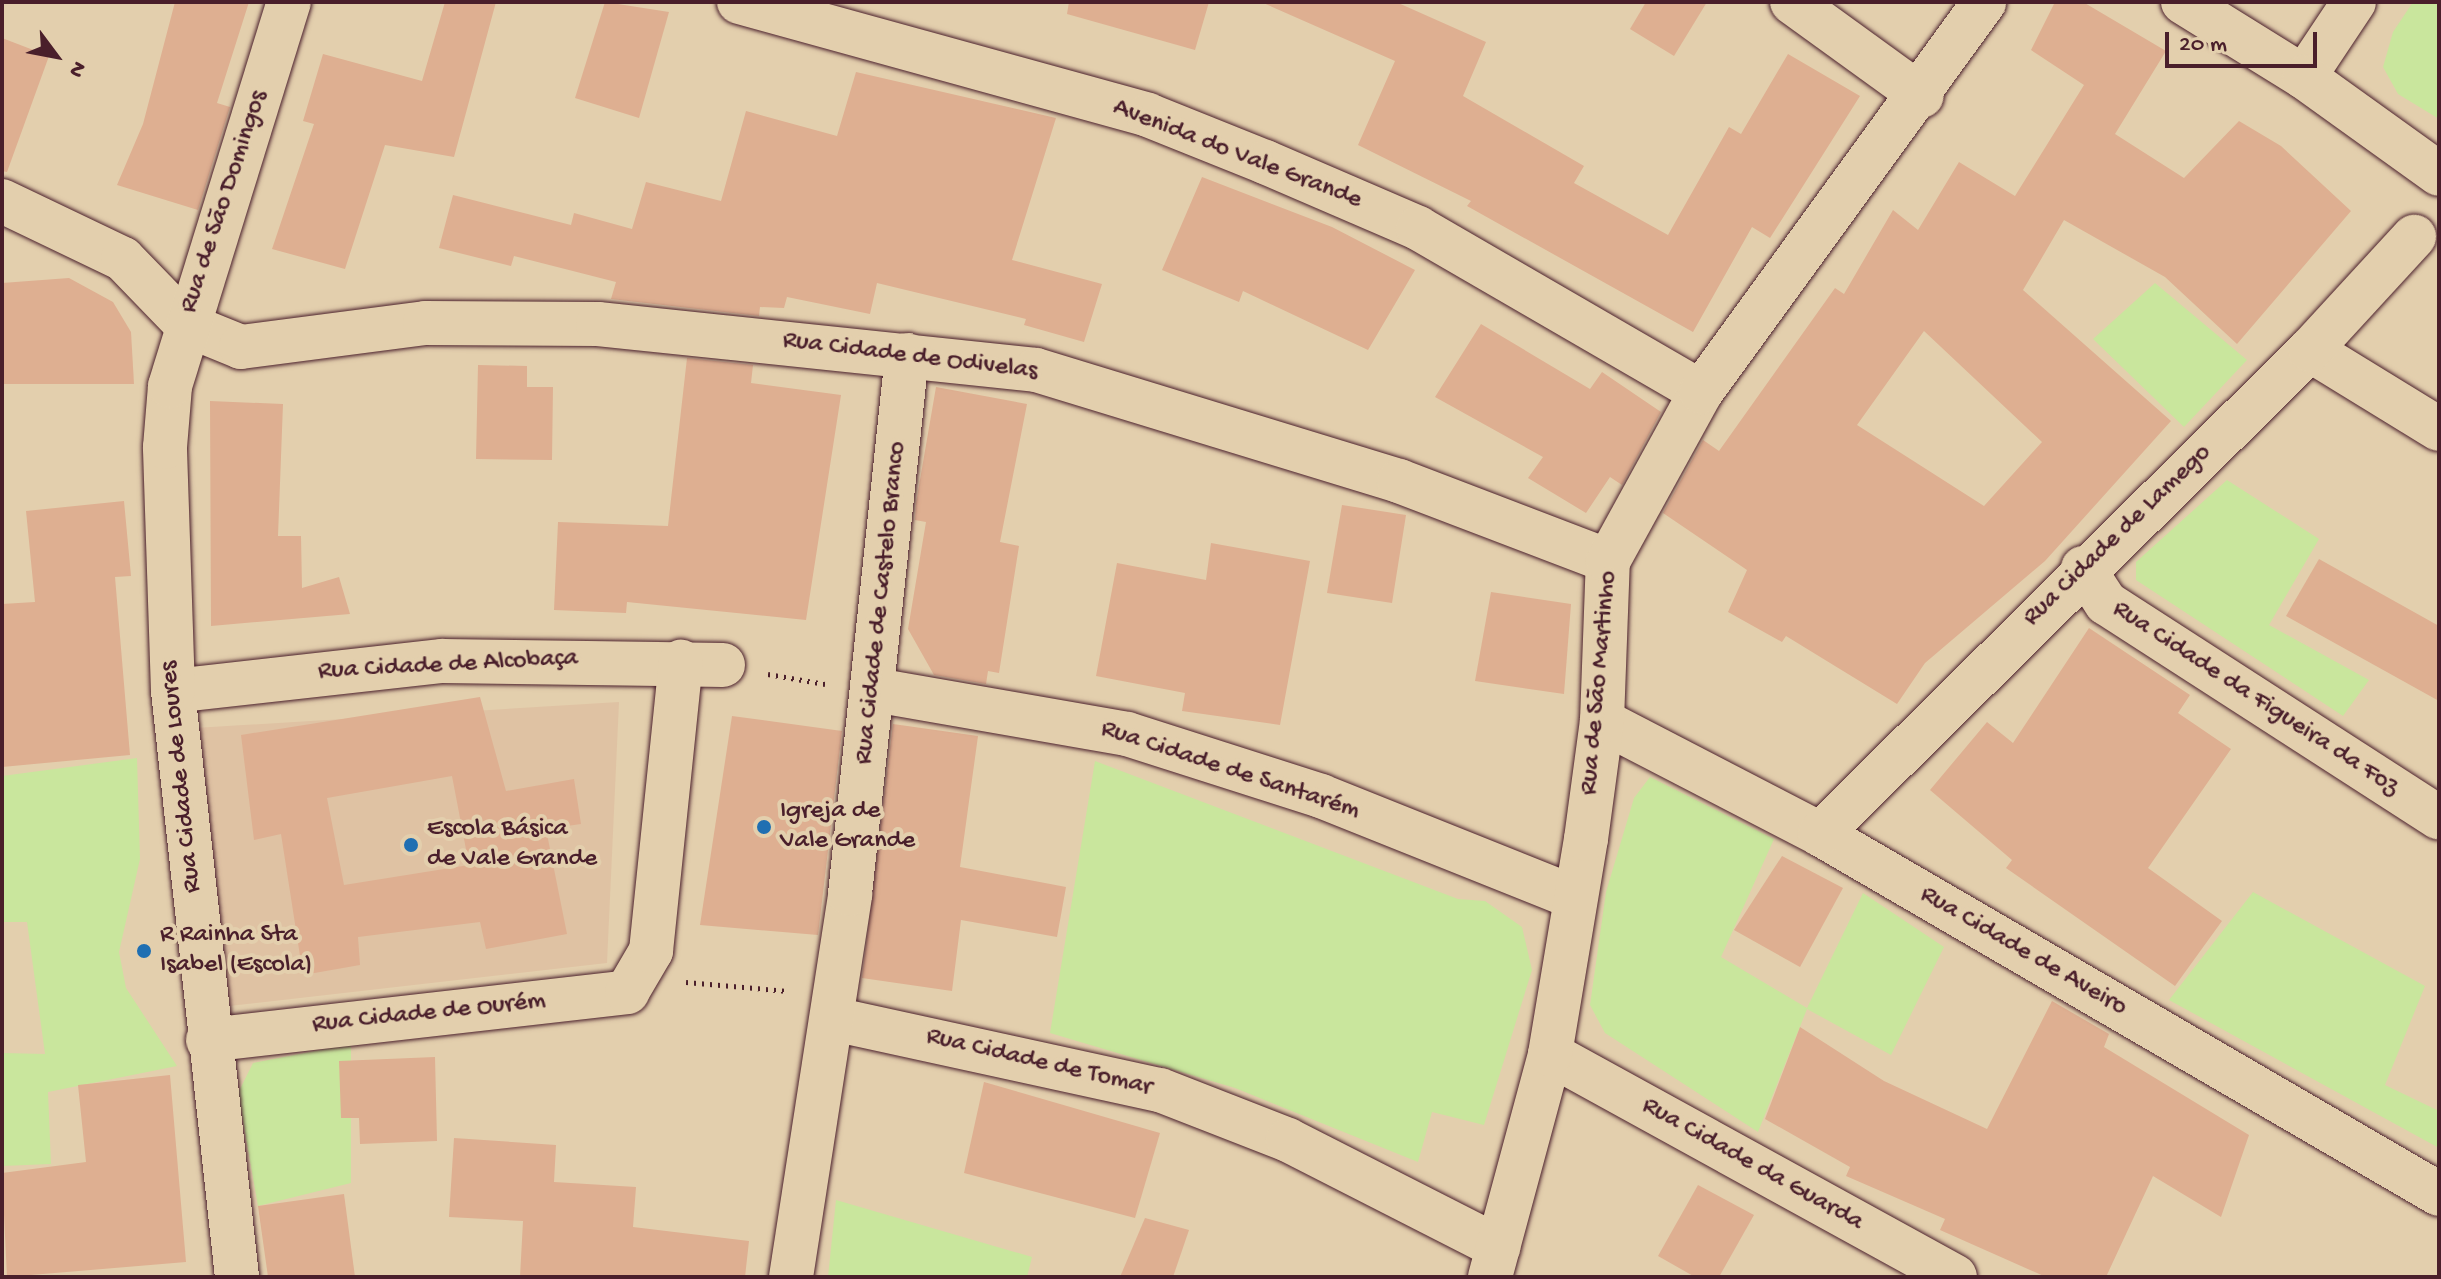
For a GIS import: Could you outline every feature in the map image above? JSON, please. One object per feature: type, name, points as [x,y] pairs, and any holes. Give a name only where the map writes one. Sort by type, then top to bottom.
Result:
[{"type":"street","name":"Rua de São Domingos","points":[[2,201],[123,259],[187,325],[289,2]]},
{"type":"street","name":"Avenida do Vale Grande","points":[[739,2],[1148,115],[1265,162],[1418,228],[1701,392]]},
{"type":"street","points":[[1792,2],[1922,96]]},
{"type":"street","name":"Rua de São Martinho","points":[[1494,1262],[1550,1054],[1602,721],[1608,561],[1701,392],[1922,96],[1984,2]]},
{"type":"street","points":[[2183,2],[2304,77],[2439,174]]},
{"type":"street","points":[[2304,77],[2354,2]]},
{"type":"street","name":"Rua Cidade de Lamego","points":[[1820,834],[2083,568],[2310,350],[2414,237]]},
{"type":"street","name":"Rua Cidade de Odivelas","points":[[187,325],[241,347],[425,323],[598,324],[907,355],[1084,383],[1399,481],[1608,561]]},
{"type":"street","name":"Rua Cidade de Loures","points":[[187,325],[170,386],[165,447],[173,691],[208,1040],[237,1277]]},
{"type":"street","points":[[2310,350],[2439,429]]},
{"type":"street","name":"Rua Cidade de Castelo Branco","points":[[791,1277],[820,1006],[875,690],[907,355]]},
{"type":"street","name":"Rua Cidade da Figueira da Foz","points":[[2083,568],[2106,603],[2439,818]]},
{"type":"street","name":"Rua Cidade de Alcobaça","points":[[173,691],[442,661],[681,662],[723,665]]},
{"type":"street","points":[[642,976],[651,951],[681,662]]},
{"type":"street","name":"Rua Cidade de Santarém","points":[[875,690],[1127,734],[1321,796],[1573,897]]},
{"type":"street","name":"Rua Cidade de Aveiro","points":[[1602,721],[1820,834],[2439,1194]]},
{"type":"street","name":"Rua Cidade de Ourém","points":[[208,1040],[614,998],[642,976]]},
{"type":"street","name":"Rua Cidade de Tomar","points":[[820,1006],[1160,1090],[1288,1140],[1494,1262]]},
{"type":"street","name":"Rua Cidade da Guarda","points":[[1550,1054],[1955,1277]]},
{"type":"path","points":[[642,976],[820,1006]]},
{"type":"shaded area","name":"Escola Básica de Vale Grande","points":[[619,702],[607,963],[229,1006],[195,728]]},
{"type":"green space","points":[[2413,2],[2439,2],[2439,119],[2398,94],[2383,67],[2393,32]]},
{"type":"green space","points":[[2155,283],[2247,360],[2184,427],[2093,339]]},
{"type":"green space","points":[[2227,480],[2319,539],[2269,625],[2369,680],[2343,716],[2136,580],[2136,562]]},
{"type":"green space","points":[[137,758],[140,859],[119,952],[126,988],[177,1066],[48,1092],[51,1164],[2,1166],[2,1053],[45,1054],[27,922],[2,922],[2,776]]},
{"type":"green space","points":[[1095,761],[1458,899],[1485,901],[1522,927],[1532,970],[1484,1125],[1432,1112],[1418,1162],[1235,1088],[1050,1033]]},
{"type":"green space","points":[[1650,777],[1774,839],[1721,957],[1807,1008],[1863,893],[1944,947],[1891,1055],[1807,1009],[1758,1132],[1605,1033],[1590,1005],[1606,892],[1634,798]]},
{"type":"green space","points":[[2253,892],[2425,986],[2385,1085],[2439,1111],[2439,1148],[2169,1000]]},
{"type":"green space","points":[[351,1044],[351,1183],[258,1206],[238,1093],[253,1063]]},
{"type":"green space","points":[[836,1200],[1032,1257],[1027,1277],[828,1277]]},
{"type":"building","points":[[175,2],[249,2],[217,103],[230,107],[198,210],[117,185],[143,124]]},
{"type":"building","points":[[445,2],[496,2],[454,157],[385,145],[345,269],[272,249],[314,124],[303,121],[323,54],[422,81]]},
{"type":"building","points":[[605,2],[669,12],[639,118],[575,98]]},
{"type":"building","points":[[1069,2],[1209,2],[1195,50],[1067,14]]},
{"type":"building","points":[[1261,2],[1396,2],[1486,42],[1463,96],[1584,166],[1574,183],[1668,235],[1729,127],[1741,134],[1788,54],[1860,96],[1770,238],[1752,227],[1693,332],[1467,206],[1471,201],[1358,145],[1395,61]]},
{"type":"building","points":[[1646,2],[1707,2],[1674,56],[1630,29]]},
{"type":"building","points":[[2055,2],[2083,2],[2166,51],[2115,134],[2184,178],[2239,121],[2281,146],[2351,211],[2237,344],[2165,277],[2064,220],[2023,290],[2171,421],[2045,561],[1925,663],[1897,704],[1786,636],[1782,642],[1728,612],[1747,570],[1663,513],[1703,440],[1719,451],[1835,288],[1844,294],[1893,210],[1918,230],[1959,162],[2015,196],[2084,85],[2031,50]],"holes":[[[1924,331],[2042,442],[1984,506],[1857,425]]]},
{"type":"building","points":[[2,38],[49,56],[7,172],[2,171]]},
{"type":"building","points":[[856,72],[1056,118],[1012,260],[1102,284],[1084,342],[1024,325],[1026,319],[877,283],[870,314],[787,297],[784,308],[760,307],[759,316],[611,299],[616,282],[514,256],[511,266],[439,248],[453,195],[571,225],[574,213],[632,229],[646,182],[721,201],[746,111],[837,136]]},
{"type":"building","points":[[1202,177],[1332,227],[1415,270],[1368,350],[1243,291],[1239,302],[1162,270]]},
{"type":"building","points":[[69,278],[113,302],[131,332],[134,384],[2,384],[2,283]]},
{"type":"building","points":[[1481,324],[1590,389],[1602,372],[1661,412],[1622,485],[1610,477],[1586,513],[1528,478],[1543,457],[1435,397]]},
{"type":"building","points":[[687,358],[753,365],[751,383],[841,395],[806,620],[627,602],[626,613],[554,610],[558,522],[668,526]]},
{"type":"building","points":[[478,365],[527,366],[527,387],[553,387],[552,460],[476,459]]},
{"type":"building","points":[[936,387],[1027,404],[1000,542],[1019,546],[999,673],[988,671],[986,684],[934,675],[908,629],[926,522],[915,520],[916,503]]},
{"type":"building","points":[[210,401],[283,404],[278,536],[301,536],[302,588],[339,577],[350,614],[211,626]]},
{"type":"building","points":[[124,501],[131,576],[115,577],[130,755],[2,767],[2,604],[35,602],[26,511]]},
{"type":"building","points":[[1342,505],[1406,515],[1392,603],[1327,593]]},
{"type":"building","points":[[1211,543],[1310,561],[1280,725],[1182,711],[1185,693],[1096,676],[1117,563],[1206,580]]},
{"type":"building","points":[[2319,559],[2439,626],[2439,701],[2286,616]]},
{"type":"building","points":[[1491,592],[1571,604],[1564,694],[1475,681]]},
{"type":"building","points":[[2089,628],[2190,695],[2178,713],[2231,749],[2148,868],[2222,921],[2175,986],[2006,868],[2012,860],[1930,790],[1987,722],[2013,743]]},
{"type":"building","points":[[480,697],[506,791],[574,779],[581,824],[546,829],[567,934],[486,949],[480,922],[358,937],[360,965],[303,975],[281,834],[254,840],[241,735]],"holes":[[[452,776],[469,865],[344,885],[327,798]]]},
{"type":"building","name":"Igreja de Vale Grande","points":[[732,716],[842,731],[818,935],[700,925]]},
{"type":"building","points":[[893,724],[978,736],[960,867],[1066,887],[1057,937],[961,920],[952,991],[862,978]]},
{"type":"building","points":[[1782,856],[1843,888],[1800,967],[1734,930]]},
{"type":"building","points":[[2052,1001],[2109,1034],[2104,1047],[2249,1135],[2221,1217],[2153,1176],[2106,1277],[2046,1277],[1940,1230],[1945,1219],[1846,1176],[1850,1167],[1765,1119],[1800,1027],[1884,1081],[1987,1129]]},
{"type":"building","points":[[435,1057],[437,1141],[360,1144],[359,1118],[341,1118],[339,1061]]},
{"type":"building","points":[[170,1075],[186,1262],[7,1277],[2,1173],[86,1162],[78,1085]]},
{"type":"building","points":[[984,1082],[1160,1133],[1135,1218],[964,1173]]},
{"type":"building","points":[[454,1138],[556,1145],[554,1182],[636,1187],[633,1227],[749,1241],[745,1277],[520,1277],[523,1221],[449,1217]]},
{"type":"building","points":[[1698,1185],[1754,1215],[1719,1277],[1695,1277],[1658,1256]]},
{"type":"building","points":[[344,1194],[355,1277],[268,1277],[258,1206]]},
{"type":"building","points":[[1145,1218],[1189,1230],[1173,1277],[1120,1277]]},
{"type":"place","name":"Igreja de Vale Grande","points":[[764,827]]},
{"type":"place","name":"Escola Básica de Vale Grande","points":[[411,845]]},
{"type":"place","name":"R Rainha Sta Isabel (Escola)","points":[[144,951]]}]
